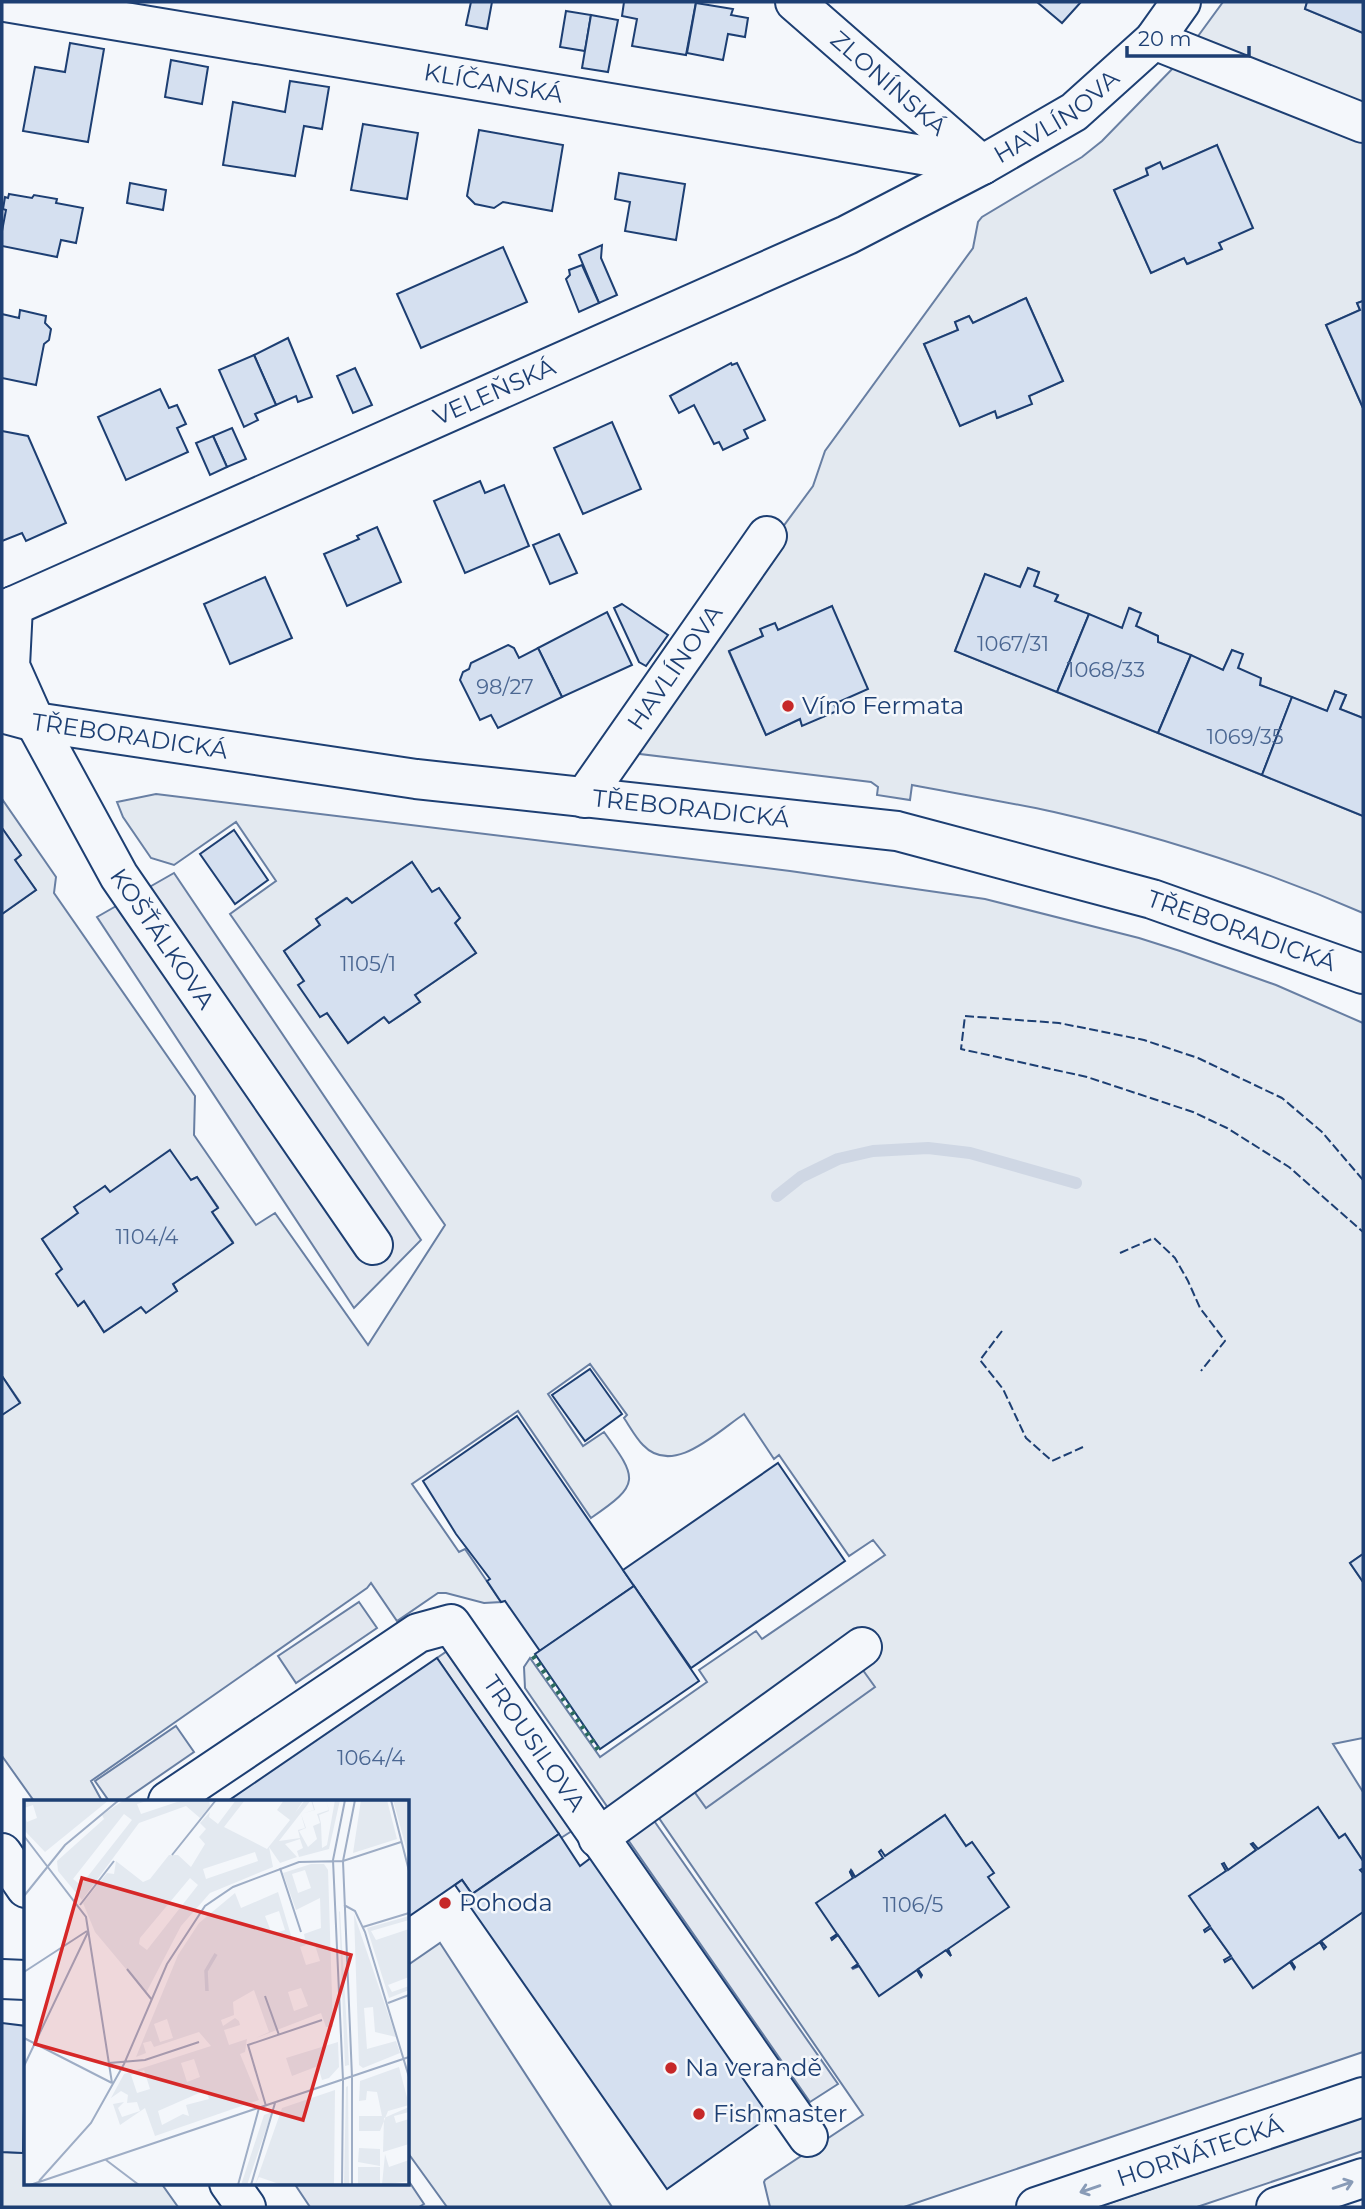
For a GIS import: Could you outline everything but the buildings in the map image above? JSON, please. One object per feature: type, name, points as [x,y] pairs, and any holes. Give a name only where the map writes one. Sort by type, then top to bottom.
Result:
[{"type":"street","name":"KLÍČANSKÁ","points":[[5,2],[982,165]]},
{"type":"street","name":"ZLONÍNSKÁ","points":[[796,2],[982,165]]},
{"type":"street","name":"HAVLÍNOVA","points":[[982,165],[1074,112],[1154,40],[1181,2]]},
{"type":"street","points":[[1154,40],[1363,123]]},
{"type":"street","name":"VELEŇSKÁ","points":[[7,609],[847,235],[982,165]]},
{"type":"street","name":"HAVLÍNOVA","points":[[584,798],[767,536]]},
{"type":"street","name":"KOŠŤÁLKOVA","points":[[7,609],[10,666],[18,717],[119,876],[373,1245]]},
{"type":"street","name":"TŘEBORADICKÁ","points":[[18,717],[416,779],[897,831],[1152,899],[1363,975]]},
{"type":"street","name":"TROUSILOVA","points":[[169,1800],[418,1633],[450,1624],[808,2137]]},
{"type":"street","points":[[598,1838],[862,1647]]},
{"type":"street","points":[[2,1853],[24,1885]]},
{"type":"street","points":[[2,1979],[24,1980]]},
{"type":"street","name":"HORŇÁTECKÁ","points":[[1036,2207],[1363,2097]]},
{"type":"street","points":[[1276,2207],[1363,2178]]},
{"type":"street","points":[[230,2184],[246,2207]]},
{"type":"shaded area","points":[[1223,2],[1307,2],[1305,9],[1363,33],[1363,111],[1193,43]]},
{"type":"shaded area","points":[[1179,62],[1363,137],[1363,301],[1357,303],[1360,310],[1326,325],[1363,408],[1363,718],[1340,709],[1346,695],[1335,691],[1327,711],[1260,685],[1238,668],[1242,654],[1232,650],[1223,670],[1158,642],[1158,636],[1136,626],[1140,613],[1130,608],[1122,628],[1055,601],[1058,596],[1034,586],[1039,572],[1028,568],[1020,587],[985,574],[955,651],[1363,816],[1363,913],[1288,882],[1211,855],[1054,812],[912,785],[910,800],[877,795],[878,787],[871,782],[632,753],[631,733],[813,486],[825,451],[973,248],[978,222],[982,217],[1082,157],[1102,141]],"holes":[[[1217,145],[1221,249],[1188,264],[1184,258],[1151,273],[1114,190],[1148,175],[1146,168],[1159,163],[1163,169]],[[1026,298],[1063,381],[1029,396],[1031,404],[998,418],[995,411],[960,426],[924,344],[958,330],[955,322],[969,316],[973,323]],[[832,606],[836,711],[802,725],[800,719],[766,735],[729,652],[763,636],[761,629],[778,630]]]},
{"type":"shaded area","points":[[156,794],[790,871],[985,899],[1180,951],[1276,985],[1363,1023],[1363,1554],[1350,1563],[1363,1582],[1363,1738],[1333,1744],[1363,1792],[1363,1861],[1345,1834],[1339,1838],[1318,1808],[1258,1849],[1252,1843],[1256,1850],[1228,1870],[1223,1864],[1226,1871],[1190,1896],[1210,1926],[1204,1931],[1211,1928],[1231,1956],[1225,1961],[1232,1958],[1253,1988],[1290,1962],[1294,1968],[1291,1961],[1320,1942],[1324,1948],[1321,1941],[1363,1912],[1363,2052],[904,2207],[770,2207],[765,2180],[863,2115],[652,1808],[622,1828],[525,1688],[524,1667],[530,1658],[600,1757],[707,1682],[699,1670],[756,1631],[762,1639],[885,1555],[873,1540],[849,1556],[779,1455],[774,1459],[744,1414],[695,1448],[668,1456],[655,1454],[635,1436],[624,1418],[627,1415],[590,1364],[548,1394],[583,1446],[604,1432],[628,1471],[629,1480],[619,1497],[591,1518],[518,1411],[412,1484],[459,1552],[465,1549],[501,1602],[484,1603],[438,1593],[397,1621],[371,1583],[91,1781],[101,1800],[33,1800],[2,1756],[2,1415],[20,1402],[2,1376],[2,914],[36,890],[15,860],[21,855],[2,828],[2,799],[56,877],[54,893],[195,1096],[194,1135],[256,1225],[275,1213],[368,1345],[445,1225],[230,914],[276,881],[236,822],[174,865],[151,858],[123,817],[117,802]],"holes":[[[412,862],[432,892],[439,888],[460,918],[455,923],[476,953],[415,995],[420,1002],[389,1023],[384,1017],[348,1043],[327,1013],[320,1017],[304,981],[284,951],[320,925],[316,919],[346,898],[352,903]],[[197,1177],[218,1207],[212,1212],[233,1242],[173,1284],[177,1291],[141,1307],[104,1332],[84,1301],[78,1306],[62,1269],[42,1239],[78,1213],[105,1186],[110,1192]],[[945,1815],[966,1846],[972,1842],[993,1872],[948,1949],[951,1956],[946,1950],[918,1969],[921,1976],[917,1970],[859,1966],[853,1969],[858,1964],[838,1935],[832,1939],[837,1934],[853,1878],[850,1872],[852,1871],[855,1877],[883,1858],[880,1851],[885,1856]]]},
{"type":"shaded area","points":[[174,873],[421,1240],[354,1308],[97,917]]},
{"type":"shaded area","points":[[359,1602],[377,1628],[296,1683],[278,1656]]},
{"type":"shaded area","points":[[453,1647],[578,1827],[561,1838],[437,1658]]},
{"type":"shaded area","points":[[852,1655],[875,1687],[706,1808],[683,1776]]},
{"type":"shaded area","points":[[176,1726],[194,1752],[124,1800],[108,1800],[95,1781]]},
{"type":"shaded area","points":[[650,1815],[838,2084],[810,2102],[624,1834]]},
{"type":"shaded area","points":[[440,1943],[612,2207],[447,2207],[410,2156],[410,1964]]},
{"type":"shaded area","points":[[1363,2117],[1363,2151],[1197,2207],[1098,2207]]},
{"type":"shaded area","points":[[24,2130],[24,2184],[162,2184],[178,2207],[2,2207],[2,2152],[23,2153]]},
{"type":"shaded area","points":[[410,2183],[424,2204],[419,2207],[310,2207],[295,2184]]},
{"type":"waterway","points":[[777,1196],[801,1177],[838,1159],[873,1151],[928,1148],[970,1153],[1076,1183]]},
{"type":"hedge","points":[[533,1656],[600,1752]]},
{"type":"fence","points":[[1363,1180],[1322,1132],[1282,1098],[1198,1058],[1144,1040],[1059,1023],[965,1016],[961,1049],[1087,1077],[1193,1112],[1227,1128],[1289,1167],[1363,1232]]},
{"type":"fence","points":[[1120,1253],[1154,1238],[1175,1258],[1200,1308],[1225,1341],[1201,1371]]},
{"type":"fence","points":[[1002,1331],[980,1360],[1003,1389],[1026,1438],[1052,1461],[1083,1447]]},
{"type":"place","name":"Víno Fermata","points":[[788,706]]},
{"type":"place","name":"Pohoda","points":[[445,1903]]},
{"type":"place","name":"Na verandě","points":[[671,2068]]},
{"type":"place","name":"Fishmaster","points":[[699,2114]]}]
